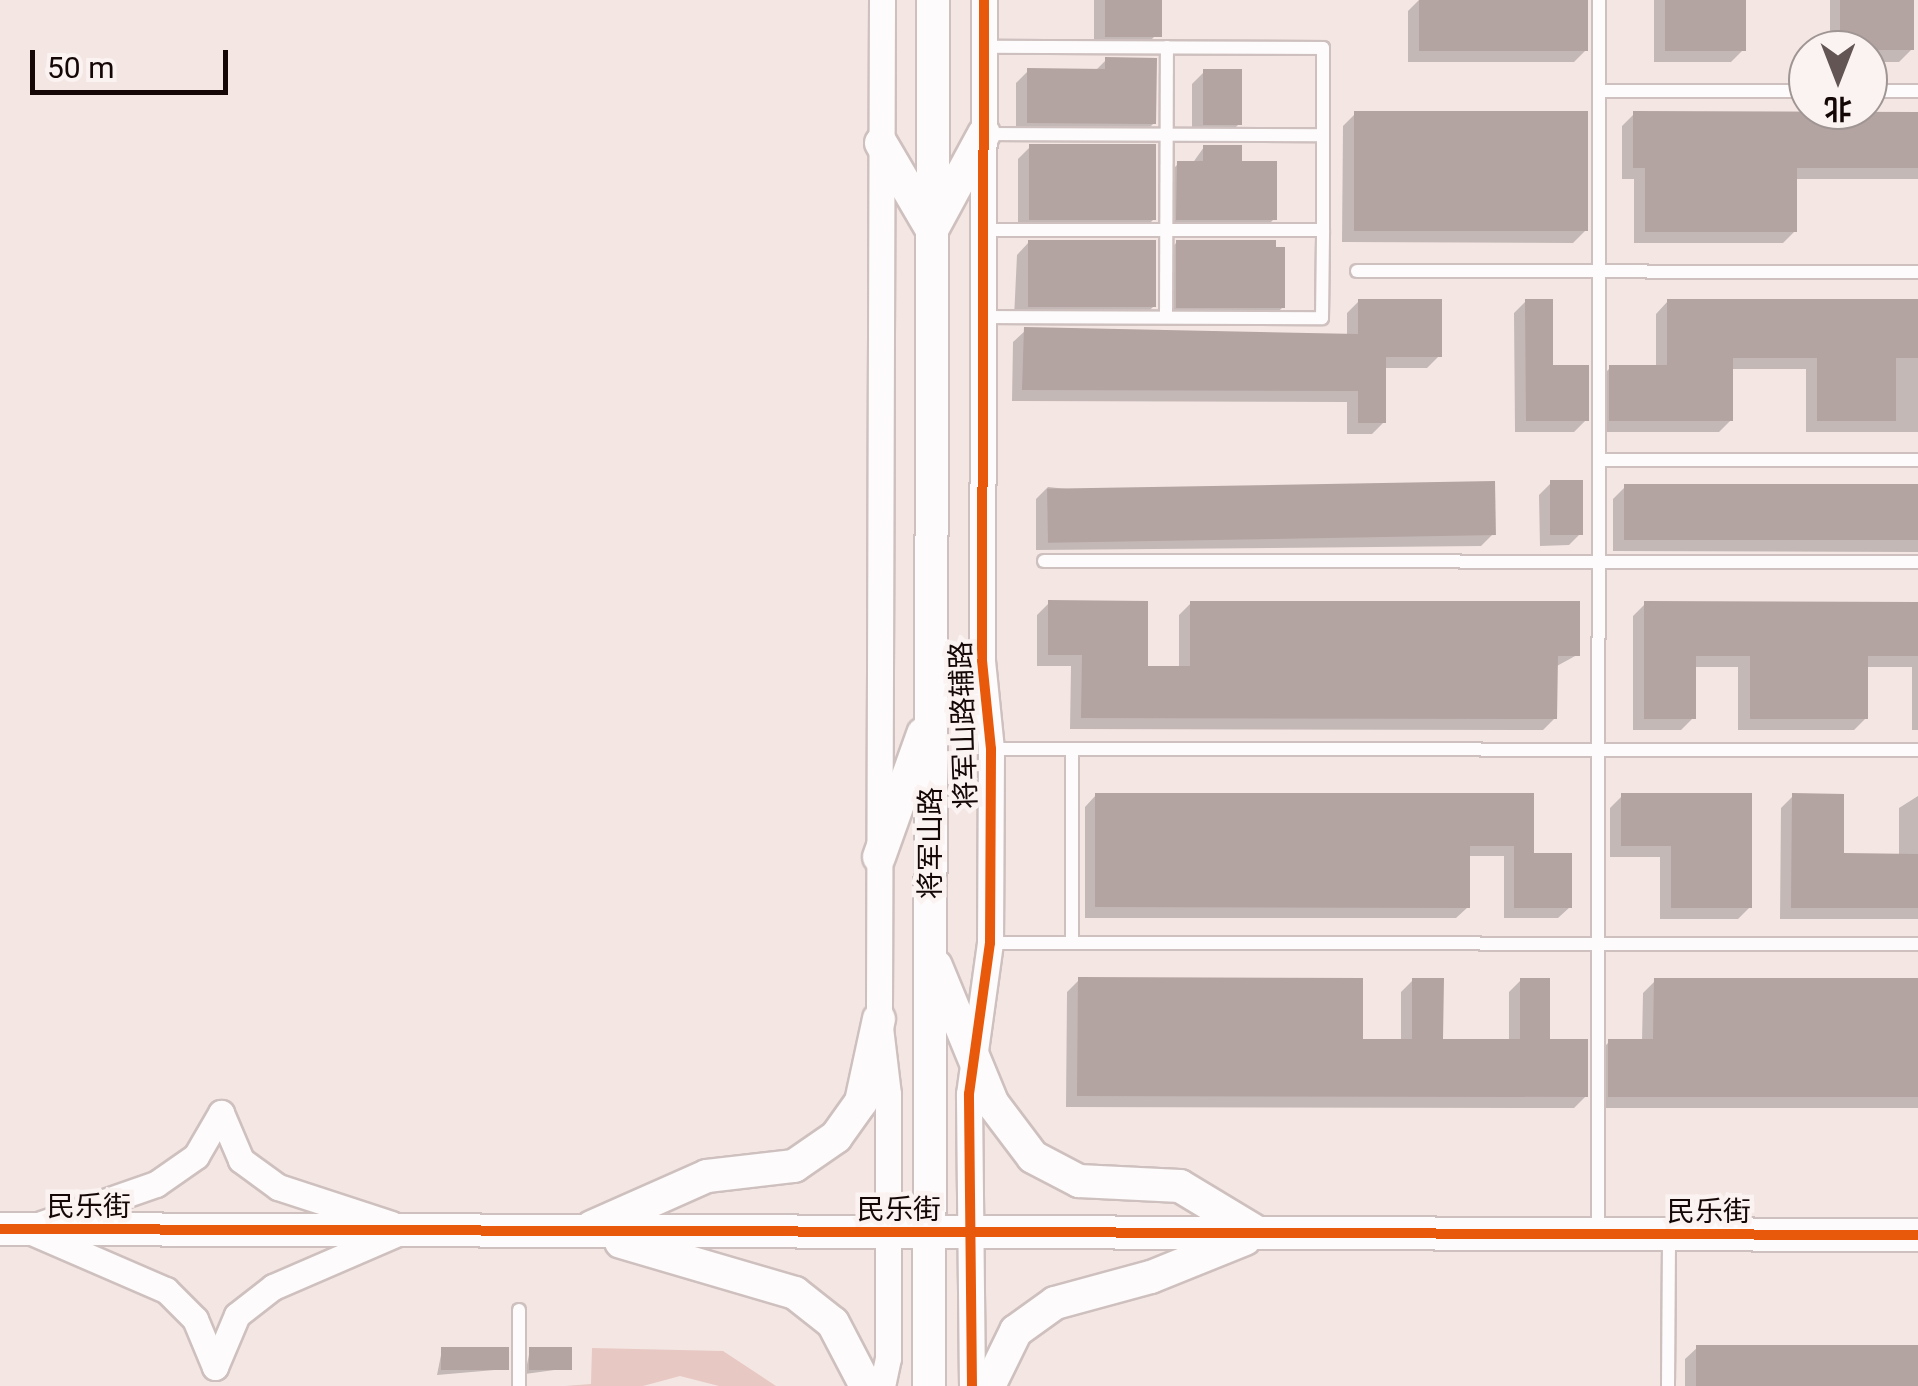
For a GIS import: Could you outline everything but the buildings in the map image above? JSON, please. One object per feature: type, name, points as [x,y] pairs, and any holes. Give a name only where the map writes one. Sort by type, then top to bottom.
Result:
[{"type":"street","points":[[882,0],[879,1018],[888,1094],[882,1386]]},
{"type":"street","name":"将军山路","points":[[929,1386],[933,0]]},
{"type":"street","name":"将军山路辅路","points":[[972,1386],[969,1232],[974,1058],[990,942],[990,749],[982,660],[984,0]]},
{"type":"street","points":[[932,230],[984,134]]},
{"type":"street","points":[[881,143],[932,230]]},
{"type":"street","points":[[879,856],[931,711]]},
{"type":"street","points":[[930,952],[974,1058],[1013,1137],[1034,1157],[1079,1181],[1180,1186],[1258,1233]]},
{"type":"street","points":[[584,1231],[707,1176],[794,1166],[836,1137],[861,1102],[879,1018]]},
{"type":"street","points":[[13,1229],[156,1184],[196,1156],[221,1113],[241,1160],[278,1187],[407,1230]]},
{"type":"street","points":[[13,1229],[166,1290],[195,1319],[215,1377]]},
{"type":"street","name":"民乐街","points":[[13,1229],[1918,1235]]},
{"type":"street","points":[[215,1377],[236,1315],[273,1286],[407,1230]]},
{"type":"street","points":[[584,1231],[795,1293],[833,1323],[866,1386]]},
{"type":"street","points":[[989,1386],[1016,1331],[1055,1303],[1150,1277],[1258,1233]]},
{"type":"lane","points":[[1598,1234],[1599,0]]},
{"type":"lane","points":[[983,317],[1322,318],[1323,230],[1323,48],[984,47]]},
{"type":"lane","points":[[1166,317],[1167,48]]},
{"type":"lane","points":[[1599,91],[1788,91]]},
{"type":"lane","points":[[1888,91],[1918,91]]},
{"type":"lane","points":[[984,134],[1323,135]]},
{"type":"lane","points":[[983,230],[1323,230]]},
{"type":"lane","points":[[1357,271],[1918,272]]},
{"type":"lane","points":[[1599,460],[1918,460]]},
{"type":"lane","points":[[1044,561],[1918,562]]},
{"type":"lane","points":[[990,749],[1918,750]]},
{"type":"lane","points":[[1072,749],[1072,942]]},
{"type":"lane","points":[[990,942],[1918,944]]},
{"type":"lane","points":[[1668,1386],[1669,1234]]},
{"type":"lane","points":[[519,1310],[519,1386]]},
{"type":"shaded area","points":[[592,1348],[723,1351],[776,1386],[719,1386],[680,1376],[643,1386],[565,1386],[591,1384]]},
{"type":"cycle path","points":[[972,1386],[969,1094],[990,943],[991,749],[982,660],[984,0]]},
{"type":"cycle path","points":[[0,1229],[1918,1235]]}]
